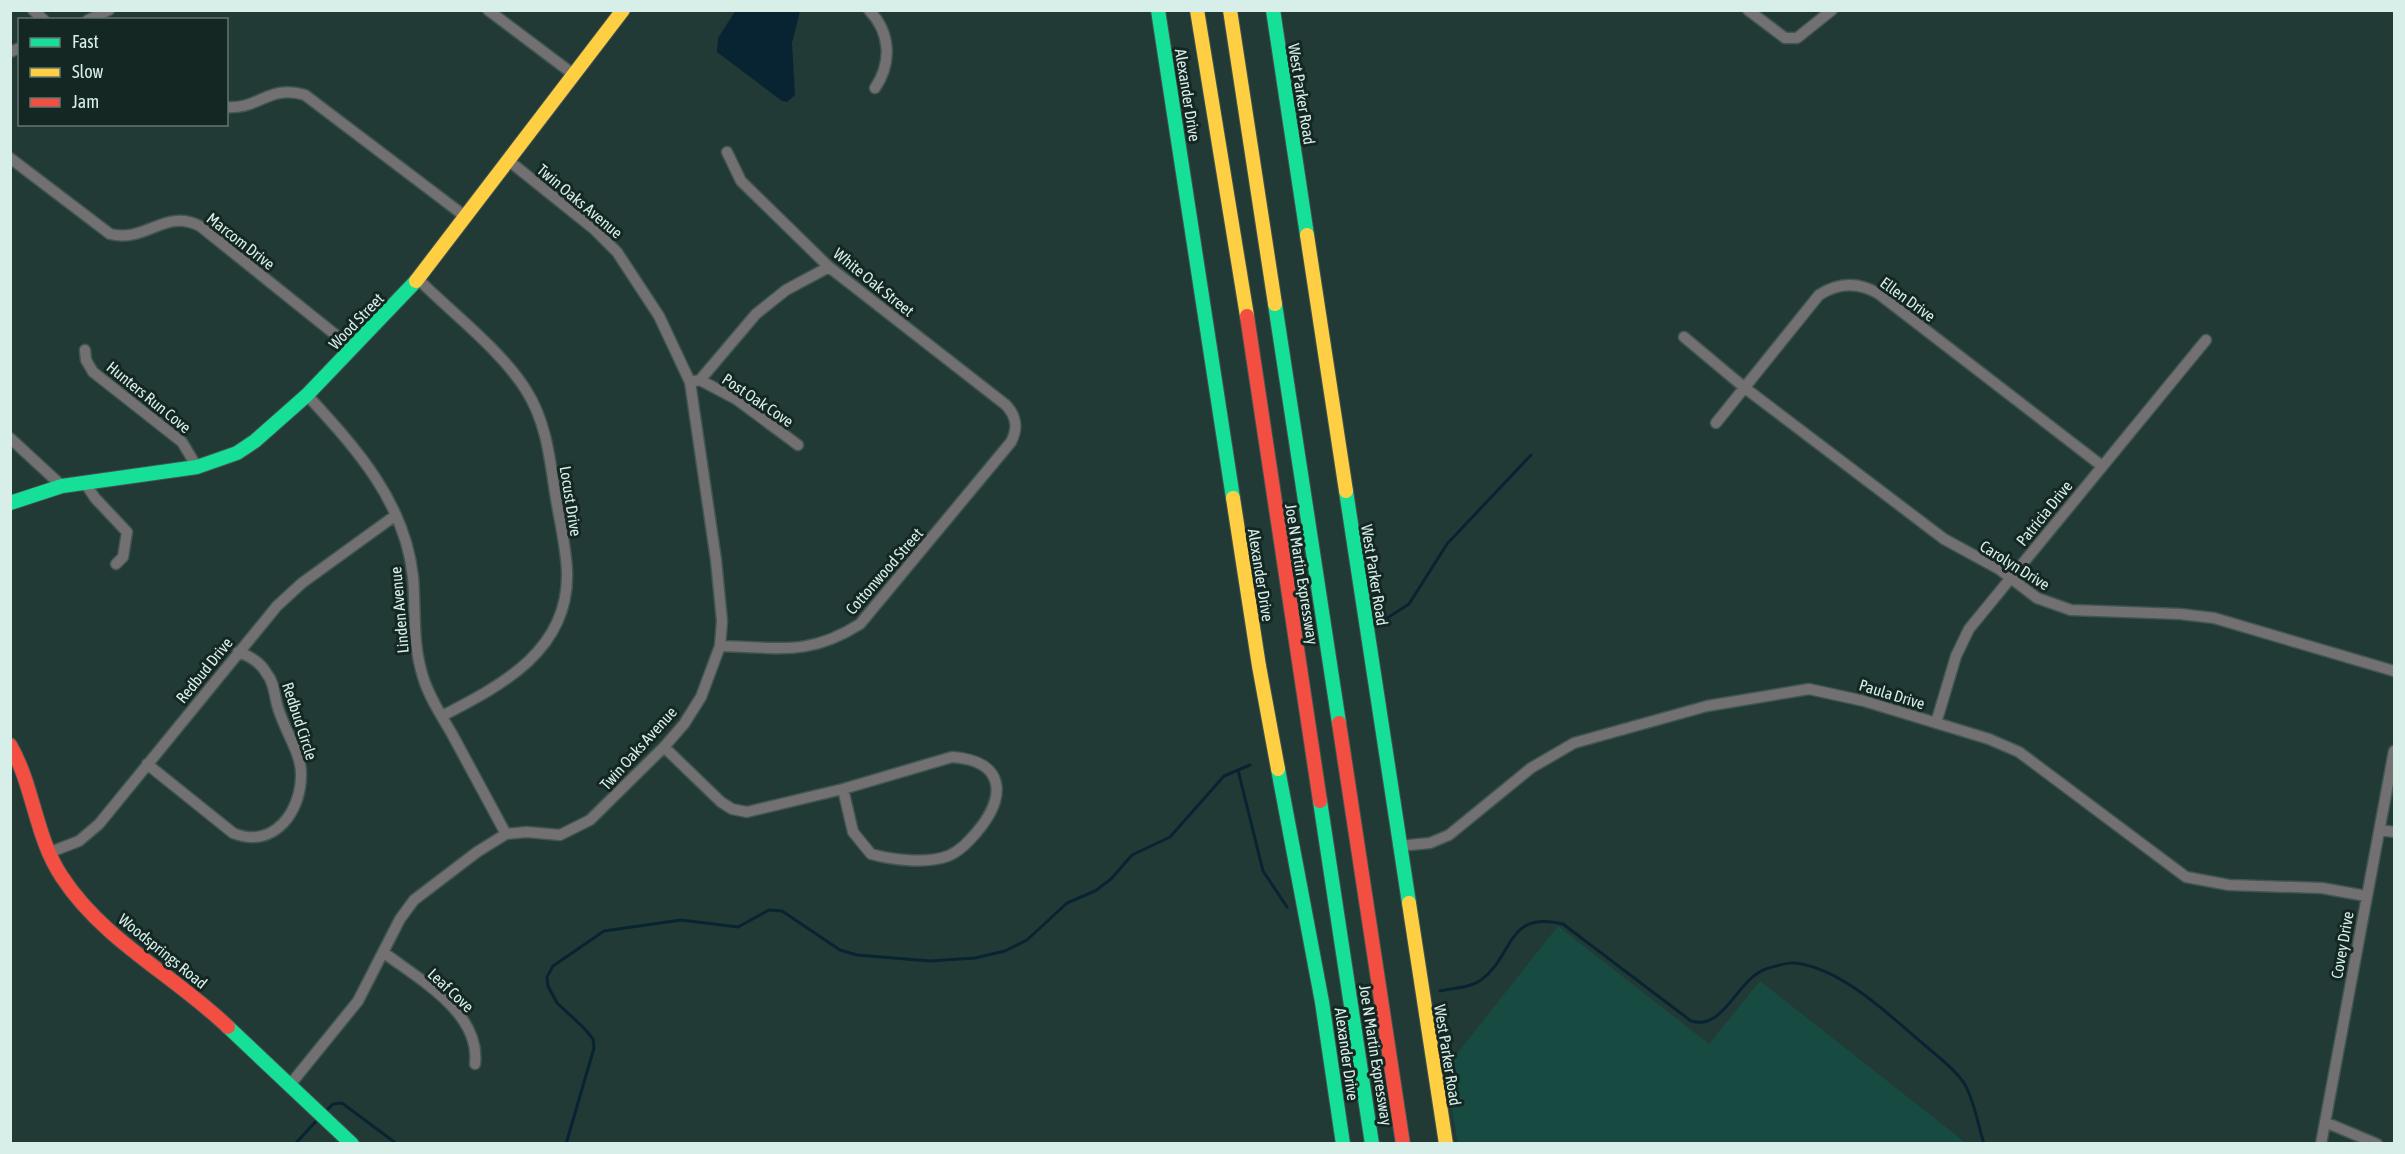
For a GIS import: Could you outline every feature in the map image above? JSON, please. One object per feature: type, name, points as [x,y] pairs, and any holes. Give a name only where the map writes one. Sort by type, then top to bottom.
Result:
[{"type":"main road","name":"Wood Street","points":[[10,504],[62,486],[197,467],[237,453],[255,441],[307,395],[418,279],[623,10]]},
{"type":"main road","name":"Alexander Drive","points":[[1158,10],[1259,666],[1322,1002],[1343,1143]]},
{"type":"main road","name":"Joe N Martin Expressway","points":[[1197,10],[1221,146],[1372,1143]]},
{"type":"main road","name":"Joe N Martin Expressway","points":[[1230,10],[1403,1143]]},
{"type":"main road","name":"West Parker Road","points":[[1273,10],[1446,1143]]},
{"type":"main road","name":"Woodsprings Road","points":[[10,746],[22,769],[48,853],[76,898],[108,928],[205,1006],[346,1139]]},
{"type":"street","points":[[96,18],[109,10]]},
{"type":"street","points":[[488,10],[573,74]]},
{"type":"street","points":[[869,10],[879,23],[886,39],[886,69],[875,88]]},
{"type":"street","points":[[1748,10],[1785,38],[1797,38],[1832,10]]},
{"type":"street","points":[[228,107],[250,105],[278,92],[305,94],[466,217]]},
{"type":"street","name":"White Oak Street","points":[[727,152],[741,181],[829,267],[1006,405],[1013,413],[1016,422]]},
{"type":"street","name":"Marcom Drive","points":[[10,159],[110,234],[126,237],[144,233],[172,220],[184,220],[200,226],[352,348]]},
{"type":"street","name":"Twin Oaks Avenue","points":[[290,1086],[358,1001],[400,919],[414,900],[477,852],[506,834],[527,832],[560,835],[575,830],[610,802],[664,747],[701,697],[720,646],[722,621],[695,381],[659,316],[617,252],[594,229],[509,161]]},
{"type":"street","points":[[695,381],[764,307],[786,290],[829,267]]},
{"type":"street","name":"Locust Drive","points":[[418,279],[507,366],[527,391],[537,410],[547,440],[567,570],[561,611],[552,632],[539,651],[506,682],[442,716]]},
{"type":"street","name":"Ellen Drive","points":[[1716,423],[1819,295],[1842,285],[1862,286],[1880,294],[2102,466]]},
{"type":"street","name":"Carolyn Drive","points":[[1684,337],[1745,387],[1944,539],[2010,578],[2037,598],[2057,607],[2200,616],[2394,671]]},
{"type":"street","name":"Patricia Drive","points":[[1936,723],[1956,656],[1965,637],[2010,578],[2206,340]]},
{"type":"street","name":"Hunters Run Cove","points":[[85,350],[87,364],[93,372],[182,442],[197,467]]},
{"type":"street","name":"Post Oak Cove","points":[[695,381],[736,399],[798,445]]},
{"type":"street","name":"Linden Avenue","points":[[307,395],[362,456],[384,489],[396,515],[408,546],[417,657],[427,687],[506,834]]},
{"type":"street","name":"Cottonwood Street","points":[[720,646],[798,650],[839,637],[860,624],[1011,442],[1016,422]]},
{"type":"street","points":[[10,438],[62,486]]},
{"type":"street","points":[[85,483],[95,498],[127,532],[123,557],[116,564]]},
{"type":"street","name":"Redbud Drive","points":[[48,853],[70,846],[89,833],[277,606],[302,583],[396,515]]},
{"type":"street","name":"Redbud Circle","points":[[147,764],[233,833],[242,837],[268,836],[285,823],[298,799],[301,766],[285,729],[270,677],[254,659],[238,652]]},
{"type":"street","name":"Paula Drive","points":[[1399,846],[1430,843],[1449,835],[1531,768],[1574,743],[1707,706],[1809,689],[1828,691],[1989,739],[2032,759],[2186,877],[2229,885],[2322,888],[2366,896]]},
{"type":"street","points":[[664,747],[713,795],[732,809],[747,812],[843,789],[952,757],[969,758],[981,764],[990,772],[998,792],[997,804],[989,818],[965,846],[949,855],[933,860],[871,854],[853,832],[843,789]]},
{"type":"street","name":"Covey Drive","points":[[2320,1143],[2394,751]]},
{"type":"street","points":[[2380,830],[2394,832]]},
{"type":"street","name":"Leaf Cove","points":[[383,952],[460,1015],[471,1034],[475,1047],[475,1064]]},
{"type":"street","points":[[2325,1122],[2377,1143]]},
{"type":"shaded area","points":[[1558,926],[1709,1044],[1760,981],[1966,1143],[1458,1143],[1445,1069]]},
{"type":"water","points":[[736,10],[800,11],[792,43],[795,95],[787,102],[782,101],[717,52],[718,38]]},
{"type":"waterway","points":[[1378,624],[1409,604],[1447,544],[1531,455]]},
{"type":"waterway","points":[[566,1144],[594,1048],[593,1039],[557,1003],[548,986],[547,977],[553,966],[604,931],[681,920],[738,927],[769,910],[782,911],[840,950],[857,955],[930,961],[975,958],[1005,951],[1027,940],[1067,903],[1095,891],[1111,879],[1132,855],[1170,837],[1224,776],[1250,765]]},
{"type":"waterway","points":[[1238,770],[1263,871],[1287,907]]},
{"type":"waterway","points":[[1440,991],[1477,983],[1492,970],[1521,929],[1531,923],[1544,921],[1563,924],[1691,1021],[1703,1022],[1713,1018],[1723,1011],[1748,981],[1769,968],[1792,963],[1812,967],[1863,994],[1955,1072],[1964,1083],[1970,1097],[1984,1144]]},
{"type":"waterway","points":[[325,1112],[333,1104],[342,1103],[397,1144]]},
{"type":"waterway","points":[[295,1144],[318,1119]]},
{"type":"traffic: fast","points":[[1158,10],[1233,498]]},
{"type":"traffic: fast","points":[[1273,10],[1307,235]]},
{"type":"traffic: fast","points":[[10,503],[62,486],[197,467],[237,453],[255,441],[307,395],[416,281]]},
{"type":"traffic: fast","points":[[1275,304],[1339,723]]},
{"type":"traffic: fast","points":[[1346,491],[1409,903]]},
{"type":"traffic: fast","points":[[1278,769],[1322,1002],[1343,1144]]},
{"type":"traffic: fast","points":[[1320,801],[1372,1144]]},
{"type":"traffic: fast","points":[[228,1027],[352,1144]]},
{"type":"traffic: slow","points":[[416,281],[623,10]]},
{"type":"traffic: slow","points":[[1197,10],[1247,316]]},
{"type":"traffic: slow","points":[[1230,10],[1275,304]]},
{"type":"traffic: slow","points":[[1307,235],[1346,491]]},
{"type":"traffic: slow","points":[[1233,498],[1259,666],[1278,769]]},
{"type":"traffic: slow","points":[[1409,903],[1446,1144]]},
{"type":"traffic: jam","points":[[1247,316],[1320,801]]},
{"type":"traffic: jam","points":[[1339,723],[1403,1144]]},
{"type":"traffic: jam","points":[[10,745],[24,777],[53,862],[79,899],[119,939],[228,1027]]}]
